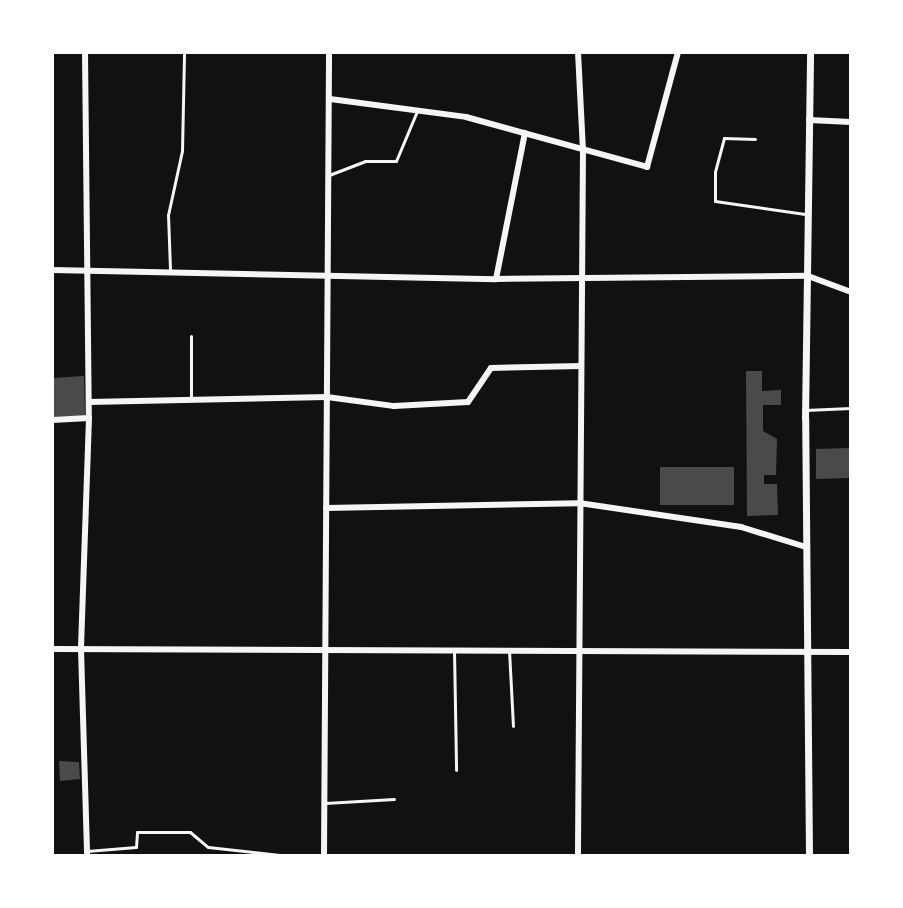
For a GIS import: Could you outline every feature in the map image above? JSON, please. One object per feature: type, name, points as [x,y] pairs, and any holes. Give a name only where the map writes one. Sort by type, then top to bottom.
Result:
[{"type":"street","points":[[85,52],[89,418],[81,649],[87,854]]},
{"type":"street","points":[[324,856],[329,52]]},
{"type":"street","points":[[578,52],[583,150],[577,651],[578,856]]},
{"type":"street","points":[[330,99],[417,111],[525,133],[647,167],[678,52]]},
{"type":"street","points":[[809,856],[805,410],[810,52]]},
{"type":"street","points":[[809,120],[851,122]]},
{"type":"street","points":[[496,279],[525,133]]},
{"type":"street","points":[[52,270],[170,269],[327,278],[808,276],[851,292]]},
{"type":"street","points":[[89,402],[327,397],[394,406],[468,402],[491,368],[581,366]]},
{"type":"street","points":[[52,420],[89,418]]},
{"type":"street","points":[[326,508],[579,503],[741,527],[806,547]]},
{"type":"street","points":[[52,649],[851,652]]},
{"type":"lane","points":[[170,269],[168,215],[182,151],[184,52]]},
{"type":"lane","points":[[329,175],[365,161],[396,161],[417,111]]},
{"type":"lane","points":[[755,139],[724,138],[715,172],[715,201],[809,214]]},
{"type":"lane","points":[[191,336],[191,398]]},
{"type":"lane","points":[[805,410],[851,408]]},
{"type":"lane","points":[[454,650],[456,770]]},
{"type":"lane","points":[[509,650],[513,726]]},
{"type":"lane","points":[[324,803],[394,799]]},
{"type":"lane","points":[[87,854],[136,847],[137,832],[190,832],[208,847],[288,856]]},
{"type":"building","points":[[746,371],[762,371],[762,391],[781,390],[781,405],[763,405],[763,431],[777,439],[776,475],[764,475],[764,484],[777,484],[778,515],[747,516]]},
{"type":"building","points":[[84,376],[85,416],[52,417],[52,378]]},
{"type":"building","points":[[849,448],[850,478],[816,479],[816,449]]},
{"type":"building","points":[[660,467],[734,467],[734,505],[660,505]]},
{"type":"building","points":[[59,761],[79,762],[80,779],[60,781]]}]
